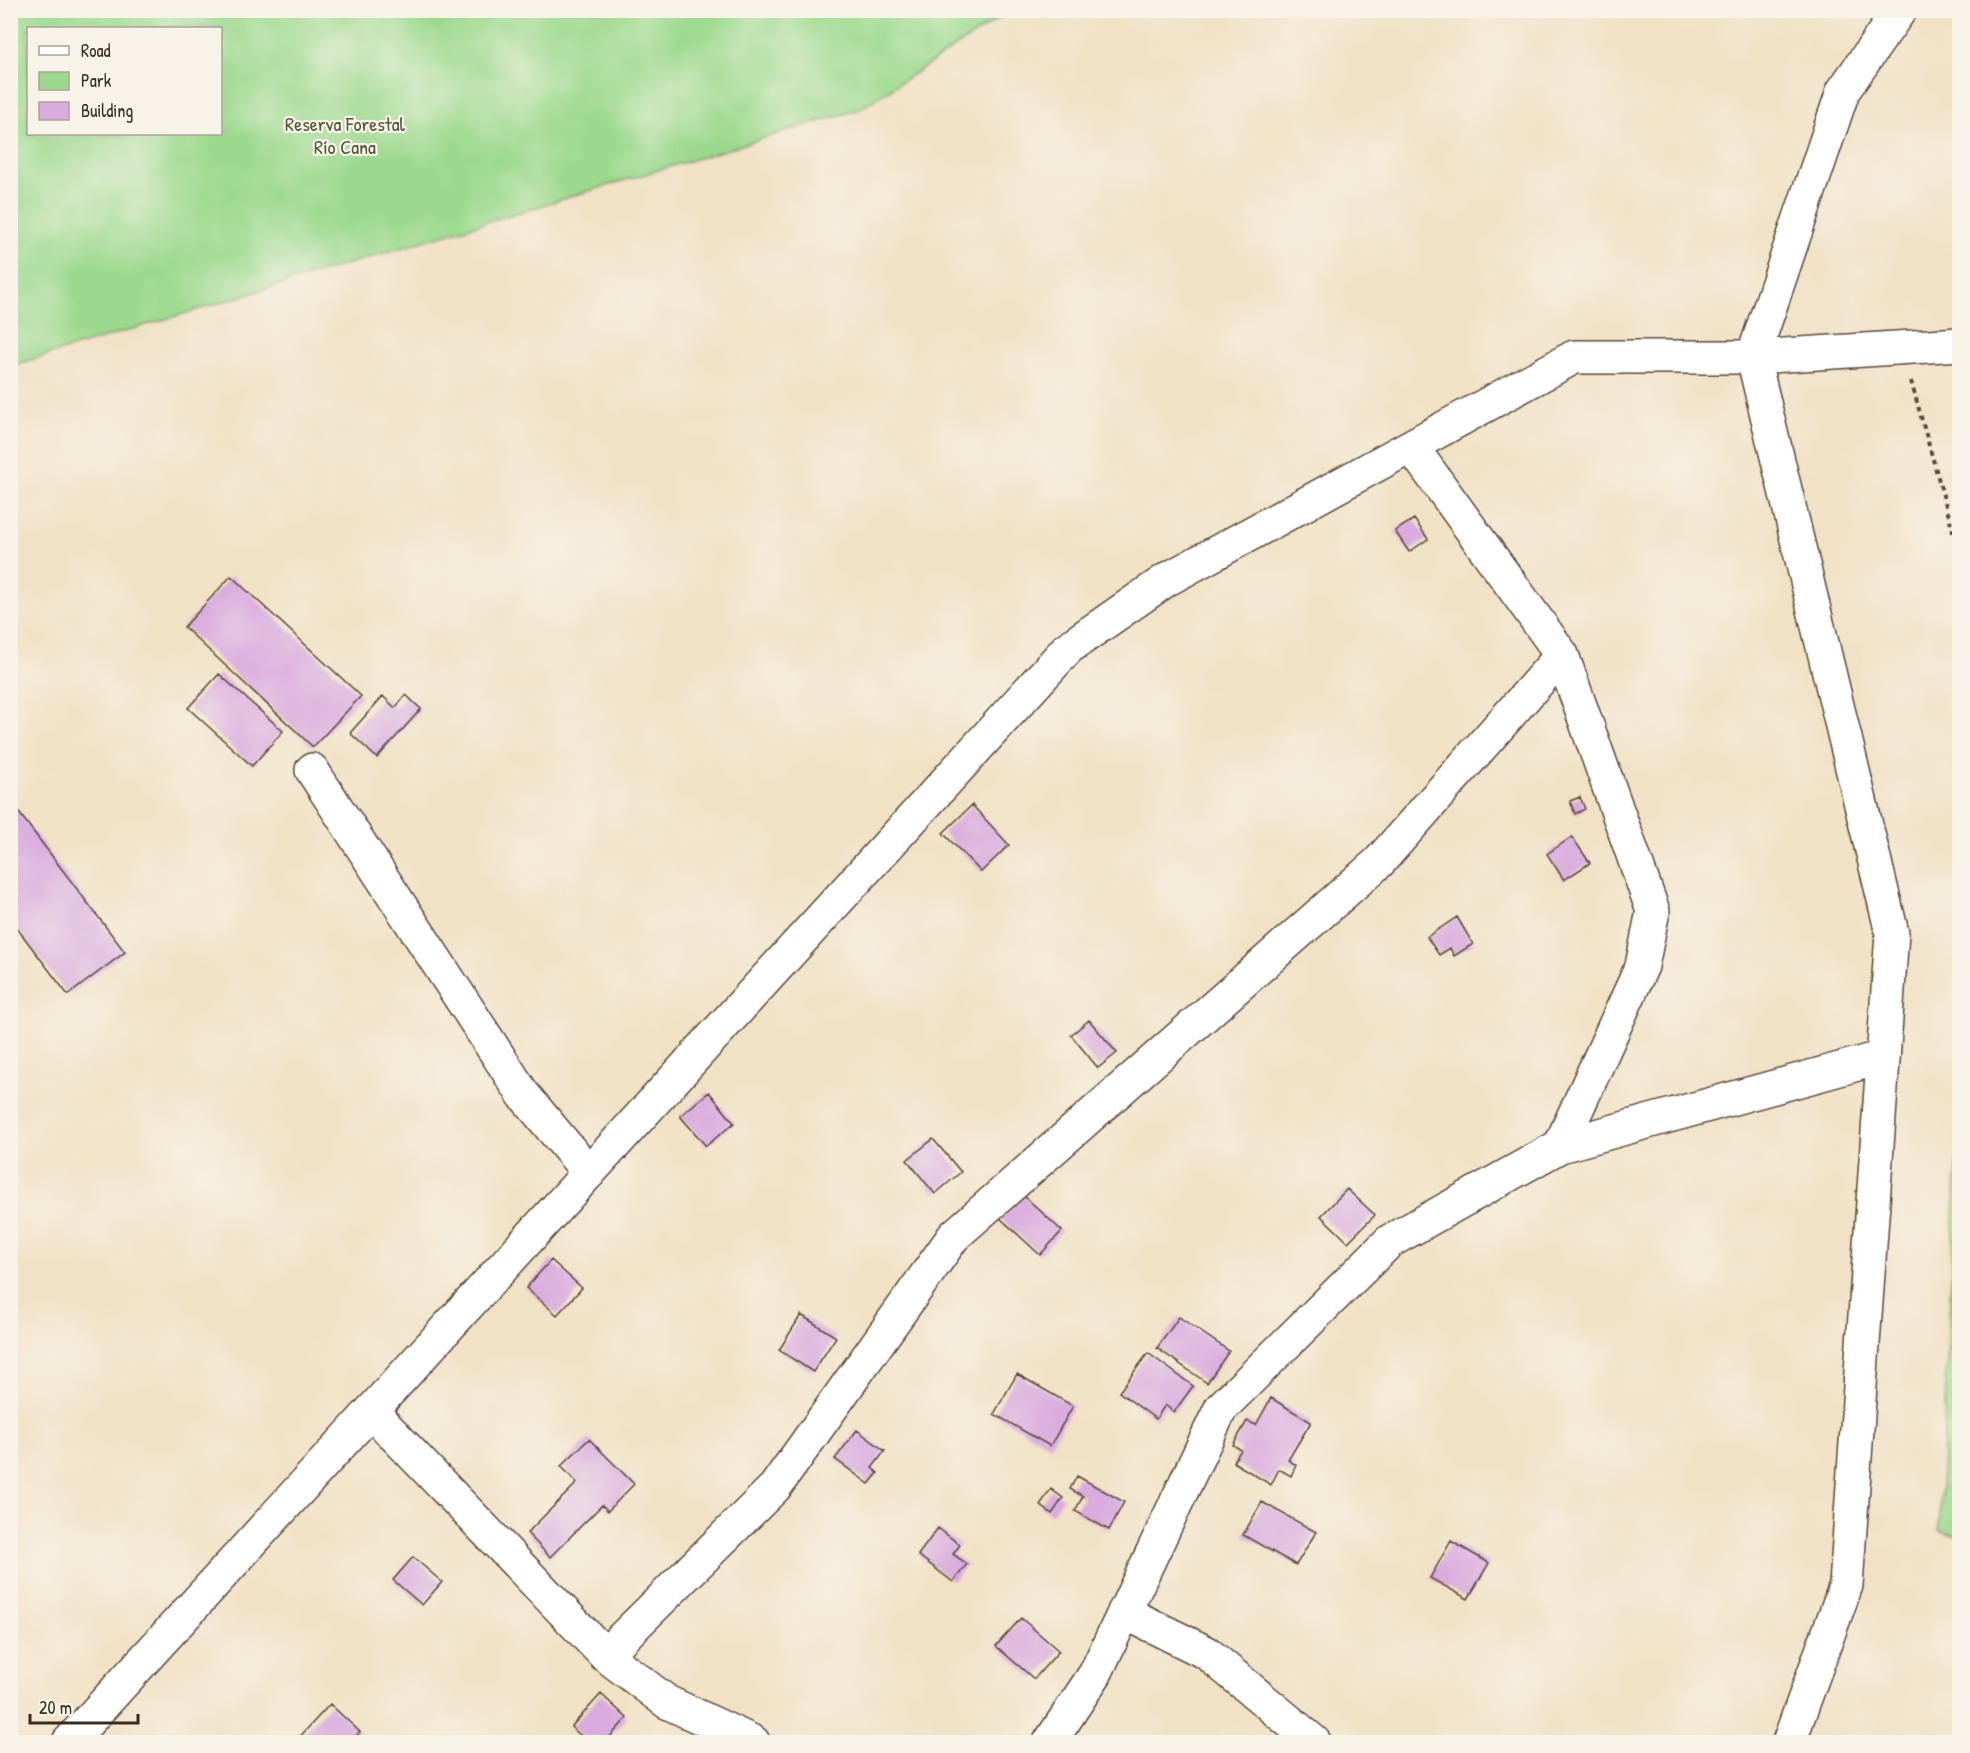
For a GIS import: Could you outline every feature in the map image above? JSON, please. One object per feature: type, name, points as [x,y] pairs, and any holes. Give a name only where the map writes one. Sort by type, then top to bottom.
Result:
[{"type":"street","points":[[1789,1743],[1846,1585],[1892,933],[1753,357],[1843,91],[1900,10]]},
{"type":"street","points":[[69,1743],[1068,648],[1166,580],[1574,357],[1753,357],[1959,344]]},
{"type":"street","points":[[1411,446],[1562,655],[1653,910],[1642,966],[1560,1146]]},
{"type":"street","points":[[605,1654],[776,1487],[954,1236],[1379,862],[1562,655]]},
{"type":"street","points":[[312,770],[523,1094],[589,1173]]},
{"type":"street","points":[[1050,1743],[1095,1674],[1221,1408],[1390,1241],[1560,1146],[1883,1057]]},
{"type":"street","points":[[371,1411],[605,1654],[667,1702],[753,1743]]},
{"type":"street","points":[[1124,1612],[1207,1653],[1314,1743]]},
{"type":"path","points":[[1902,348],[1959,556]]},
{"type":"green space","name":"Reserva Forestal Río Cana","points":[[11,10],[1010,10],[860,109],[11,366]]},
{"type":"green space","points":[[1959,1109],[1959,1537],[1939,1530]]},
{"type":"building","points":[[1414,519],[1428,539],[1409,552],[1395,531]]},
{"type":"building","points":[[231,576],[361,696],[313,747],[184,627]]},
{"type":"building","points":[[219,674],[283,731],[252,766],[188,708]]},
{"type":"building","points":[[406,695],[421,709],[377,758],[350,733],[383,696],[395,708]]},
{"type":"building","points":[[1580,797],[1585,809],[1575,814],[1570,801]]},
{"type":"building","points":[[10,801],[125,952],[68,995],[10,919]]},
{"type":"building","points":[[972,805],[1009,845],[981,872],[943,833]]},
{"type":"building","points":[[1572,837],[1590,863],[1564,880],[1547,854]]},
{"type":"building","points":[[1457,917],[1473,944],[1454,956],[1450,948],[1439,955],[1427,937]]},
{"type":"building","points":[[1089,1020],[1117,1053],[1098,1068],[1071,1035]]},
{"type":"building","points":[[709,1092],[734,1123],[706,1146],[680,1116]]},
{"type":"building","points":[[933,1139],[961,1172],[935,1194],[907,1160]]},
{"type":"building","points":[[1347,1189],[1375,1215],[1348,1242],[1321,1216]]},
{"type":"building","points":[[1022,1194],[1062,1231],[1040,1255],[1000,1218]]},
{"type":"building","points":[[551,1260],[582,1288],[557,1315],[526,1288]]},
{"type":"building","points":[[801,1315],[836,1337],[813,1372],[779,1350]]},
{"type":"building","points":[[1179,1317],[1229,1351],[1207,1383],[1157,1348]]},
{"type":"building","points":[[1148,1353],[1193,1386],[1174,1412],[1165,1405],[1156,1419],[1119,1392]]},
{"type":"building","points":[[1017,1374],[1073,1406],[1050,1446],[994,1414]]},
{"type":"building","points":[[1271,1398],[1311,1422],[1288,1460],[1296,1465],[1291,1476],[1279,1469],[1271,1485],[1233,1462],[1241,1450],[1233,1445],[1247,1421],[1256,1425]]},
{"type":"building","points":[[857,1430],[885,1451],[872,1468],[878,1473],[869,1484],[835,1459]]},
{"type":"building","points":[[589,1439],[634,1484],[608,1511],[602,1505],[550,1557],[527,1533],[577,1483],[561,1466]]},
{"type":"building","points":[[1077,1476],[1124,1502],[1109,1530],[1075,1511],[1083,1496],[1070,1489]]},
{"type":"building","points":[[1051,1489],[1063,1498],[1052,1514],[1040,1505]]},
{"type":"building","points":[[1262,1502],[1316,1532],[1296,1565],[1243,1535]]},
{"type":"building","points":[[938,1528],[960,1545],[953,1554],[967,1564],[953,1582],[918,1555]]},
{"type":"building","points":[[1451,1541],[1489,1563],[1468,1599],[1430,1578]]},
{"type":"building","points":[[413,1557],[442,1582],[422,1605],[393,1580]]},
{"type":"building","points":[[1021,1618],[1059,1651],[1034,1679],[996,1646]]},
{"type":"building","points":[[601,1694],[627,1718],[605,1742],[588,1742],[571,1727]]},
{"type":"building","points":[[330,1704],[360,1732],[350,1742],[295,1742]]}]
